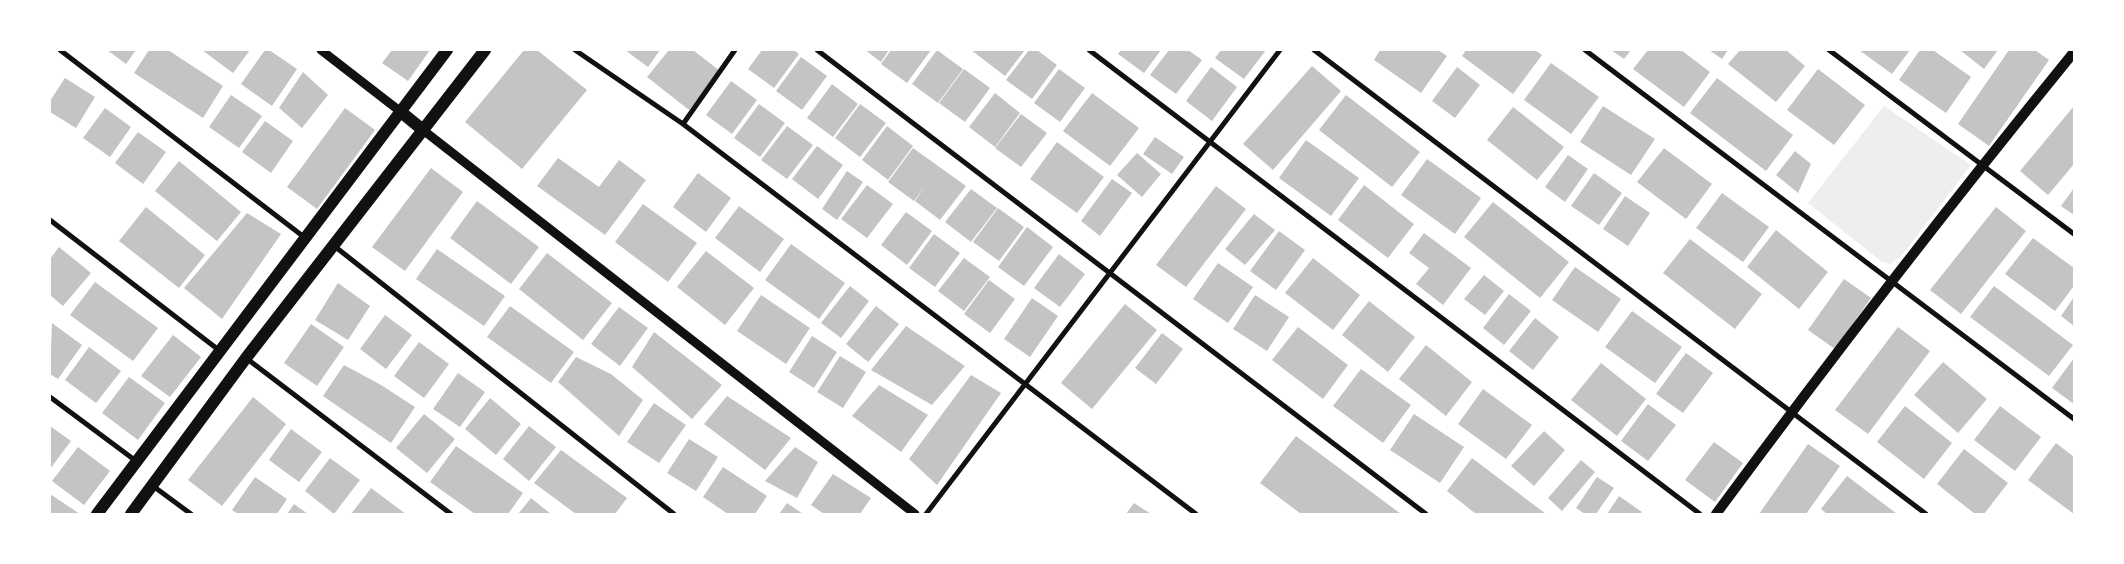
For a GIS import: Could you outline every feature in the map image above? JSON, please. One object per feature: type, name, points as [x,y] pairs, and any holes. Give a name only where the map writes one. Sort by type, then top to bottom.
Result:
[{"type":"main road","points":[[96,514],[447,50]]},
{"type":"main road","points":[[131,514],[246,358],[485,50]]},
{"type":"main road","points":[[1716,514],[1982,165],[2074,52]]},
{"type":"main road","points":[[401,112],[423,130]]},
{"type":"street","points":[[60,50],[305,238]]},
{"type":"street","points":[[321,50],[401,112]]},
{"type":"street","points":[[575,50],[683,124],[1196,514]]},
{"type":"street","points":[[683,124],[735,50]]},
{"type":"street","points":[[818,50],[1426,514]]},
{"type":"street","points":[[1089,50],[1700,514]]},
{"type":"street","points":[[926,514],[1026,386],[1280,50]]},
{"type":"street","points":[[1314,50],[1926,514]]},
{"type":"street","points":[[1584,50],[2074,419]]},
{"type":"street","points":[[1830,50],[2074,234]]},
{"type":"street","points":[[423,130],[915,514]]},
{"type":"street","points":[[50,220],[220,351]]},
{"type":"street","points":[[333,245],[674,514]]},
{"type":"street","points":[[246,358],[451,514]]},
{"type":"street","points":[[50,397],[137,462]]},
{"type":"street","points":[[152,485],[191,514]]},
{"type":"shaded area","points":[[1884,106],[1971,165],[1903,254],[1891,264],[1882,262],[1808,203]]},
{"type":"building","points":[[107,50],[136,50],[126,64]]},
{"type":"building","points":[[149,50],[168,50],[223,86],[203,118],[134,73]]},
{"type":"building","points":[[202,50],[250,50],[233,73]]},
{"type":"building","points":[[265,50],[269,50],[297,69],[272,106],[241,84]]},
{"type":"building","points":[[392,50],[430,50],[408,81],[382,63]]},
{"type":"building","points":[[524,50],[537,50],[587,90],[522,169],[465,122]]},
{"type":"building","points":[[625,50],[660,50],[648,67]]},
{"type":"building","points":[[669,50],[693,50],[720,71],[689,110],[647,77]]},
{"type":"building","points":[[762,50],[794,50],[799,54],[774,88],[748,69]]},
{"type":"building","points":[[865,50],[889,50],[881,62]]},
{"type":"building","points":[[891,50],[931,50],[907,83],[881,64]]},
{"type":"building","points":[[937,50],[963,69],[938,103],[912,84]]},
{"type":"building","points":[[971,50],[1025,50],[1005,76]]},
{"type":"building","points":[[1029,50],[1037,50],[1057,65],[1032,99],[1006,80]]},
{"type":"building","points":[[1121,50],[1161,50],[1144,73],[1118,54]]},
{"type":"building","points":[[1169,50],[1188,50],[1202,60],[1176,94],[1150,75]]},
{"type":"building","points":[[1221,50],[1266,50],[1244,79],[1215,58]]},
{"type":"building","points":[[1380,50],[1438,50],[1447,56],[1421,93],[1374,60]]},
{"type":"building","points":[[1466,50],[1535,50],[1542,55],[1513,94],[1462,56]]},
{"type":"building","points":[[1611,50],[1631,50],[1624,59]]},
{"type":"building","points":[[1648,50],[1681,50],[1710,72],[1684,107],[1633,69]]},
{"type":"building","points":[[1709,50],[1728,50],[1722,59]]},
{"type":"building","points":[[1740,50],[1786,50],[1805,66],[1776,102],[1728,64]]},
{"type":"building","points":[[1859,50],[1910,50],[1892,74]]},
{"type":"building","points":[[1920,50],[1933,50],[1971,77],[1946,113],[1899,80]]},
{"type":"building","points":[[1960,50],[1998,50],[1984,69]]},
{"type":"building","points":[[2009,50],[2035,50],[2049,60],[1989,146],[1958,124]]},
{"type":"building","points":[[801,57],[827,76],[802,110],[776,91]]},
{"type":"building","points":[[1551,63],[1599,97],[1571,134],[1524,100]]},
{"type":"building","points":[[1312,66],[1341,91],[1273,170],[1243,144]]},
{"type":"building","points":[[1211,67],[1237,87],[1212,121],[1186,101]]},
{"type":"building","points":[[1457,67],[1480,85],[1455,118],[1432,101]]},
{"type":"building","points":[[964,69],[990,88],[965,122],[939,103]]},
{"type":"building","points":[[1059,69],[1085,88],[1060,122],[1034,103]]},
{"type":"building","points":[[1818,69],[1865,105],[1834,145],[1787,110]]},
{"type":"building","points":[[303,72],[328,95],[302,128],[279,108]]},
{"type":"building","points":[[65,78],[95,97],[76,128],[50,112],[50,101]]},
{"type":"building","points":[[1717,78],[1793,135],[1766,171],[1690,113]]},
{"type":"building","points":[[731,81],[757,100],[732,134],[706,115]]},
{"type":"building","points":[[832,84],[858,104],[833,137],[807,118]]},
{"type":"building","points":[[995,93],[1020,113],[995,147],[969,127]]},
{"type":"building","points":[[1092,93],[1139,128],[1110,166],[1063,131]]},
{"type":"building","points":[[231,95],[262,116],[239,148],[209,127]]},
{"type":"building","points":[[1346,95],[1420,152],[1392,187],[1319,130]]},
{"type":"building","points":[[759,104],[785,123],[760,157],[734,138]]},
{"type":"building","points":[[860,104],[886,123],[860,157],[835,138]]},
{"type":"building","points":[[1603,106],[1655,139],[1631,175],[1580,142]]},
{"type":"building","points":[[2074,106],[2074,164],[2048,195],[2020,171]]},
{"type":"building","points":[[1513,107],[1564,147],[1537,180],[1487,140]]},
{"type":"building","points":[[105,108],[131,127],[110,157],[83,138]]},
{"type":"building","points":[[345,108],[375,130],[317,209],[287,187]]},
{"type":"building","points":[[1021,114],[1047,133],[1021,167],[995,148]]},
{"type":"building","points":[[265,121],[293,141],[271,173],[242,152]]},
{"type":"building","points":[[787,126],[813,145],[787,179],[761,160]]},
{"type":"building","points":[[887,126],[913,146],[888,180],[862,160]]},
{"type":"building","points":[[138,132],[166,152],[143,184],[115,163]]},
{"type":"building","points":[[1155,137],[1184,157],[1172,174],[1143,154]]},
{"type":"building","points":[[1306,140],[1359,178],[1331,216],[1279,178]]},
{"type":"building","points":[[1057,142],[1104,177],[1077,213],[1030,179]]},
{"type":"building","points":[[817,146],[843,165],[818,199],[792,179]]},
{"type":"building","points":[[913,148],[966,186],[940,220],[915,201],[925,186],[914,201],[888,182]]},
{"type":"building","points":[[1664,148],[1712,184],[1686,219],[1637,182]]},
{"type":"building","points":[[1795,151],[1811,164],[1798,193],[1776,175]]},
{"type":"building","points":[[1137,153],[1161,174],[1142,197],[1117,175]]},
{"type":"building","points":[[1568,155],[1588,169],[1565,202],[1545,187]]},
{"type":"building","points":[[558,158],[599,187],[619,160],[646,180],[605,235],[537,186]]},
{"type":"building","points":[[1427,159],[1481,198],[1455,234],[1401,195]]},
{"type":"building","points":[[179,161],[241,212],[217,241],[155,191]]},
{"type":"building","points":[[431,168],[463,192],[405,271],[372,247]]},
{"type":"building","points":[[847,171],[863,182],[837,220],[822,209]]},
{"type":"building","points":[[698,173],[731,198],[706,232],[673,207]]},
{"type":"building","points":[[1594,173],[1622,193],[1599,225],[1571,206]]},
{"type":"building","points":[[1112,179],[1132,193],[1100,236],[1081,221]]},
{"type":"building","points":[[867,185],[893,204],[867,238],[841,219]]},
{"type":"building","points":[[1364,185],[1414,224],[1388,258],[1338,220]]},
{"type":"building","points":[[1216,186],[1246,209],[1186,287],[1156,265]]},
{"type":"building","points":[[2074,188],[2074,215],[2061,206]]},
{"type":"building","points":[[971,189],[997,208],[971,242],[945,222]]},
{"type":"building","points":[[1722,193],[1769,227],[1743,262],[1696,228]]},
{"type":"building","points":[[1625,196],[1650,213],[1628,246],[1603,229]]},
{"type":"building","points":[[477,201],[539,247],[511,284],[450,238]]},
{"type":"building","points":[[1493,202],[1569,262],[1540,298],[1464,237]]},
{"type":"building","points":[[643,204],[697,243],[668,282],[615,242]]},
{"type":"building","points":[[739,206],[784,239],[760,272],[715,238]]},
{"type":"building","points":[[146,207],[205,255],[179,288],[119,241]]},
{"type":"building","points":[[1996,207],[2026,231],[1961,314],[1930,290]]},
{"type":"building","points":[[998,208],[1024,227],[999,261],[973,242]]},
{"type":"building","points":[[906,212],[932,231],[907,265],[881,245]]},
{"type":"building","points":[[247,213],[281,234],[222,319],[184,288]]},
{"type":"building","points":[[1254,214],[1275,230],[1245,265],[1225,249]]},
{"type":"building","points":[[1027,227],[1053,247],[1024,286],[998,267]]},
{"type":"building","points":[[1776,230],[1828,272],[1799,309],[1747,267]]},
{"type":"building","points":[[1279,231],[1305,250],[1276,290],[1250,271]]},
{"type":"building","points":[[1424,233],[1471,268],[1443,305],[1416,284],[1429,268],[1409,253]]},
{"type":"building","points":[[934,234],[960,253],[935,287],[909,268]]},
{"type":"building","points":[[2033,238],[2074,268],[2074,286],[2055,311],[2005,274]]},
{"type":"building","points":[[1690,239],[1762,294],[1735,329],[1663,273]]},
{"type":"building","points":[[791,244],[845,283],[819,319],[765,280]]},
{"type":"building","points":[[59,247],[91,273],[63,306],[50,295],[50,259]]},
{"type":"building","points":[[437,249],[505,296],[484,326],[416,279]]},
{"type":"building","points":[[706,251],[754,288],[725,325],[677,287]]},
{"type":"building","points":[[547,253],[612,303],[583,340],[519,289]]},
{"type":"building","points":[[1059,254],[1085,274],[1060,307],[1034,288]]},
{"type":"building","points":[[964,258],[990,277],[964,311],[938,291]]},
{"type":"building","points":[[1313,258],[1360,295],[1333,330],[1285,293]]},
{"type":"building","points":[[1218,263],[1253,287],[1228,323],[1193,299]]},
{"type":"building","points":[[1575,267],[1621,299],[1598,332],[1552,300]]},
{"type":"building","points":[[1484,275],[1504,291],[1485,315],[1464,299]]},
{"type":"building","points":[[1844,279],[1871,298],[1835,349],[1808,330]]},
{"type":"building","points":[[989,280],[1015,299],[990,333],[964,314]]},
{"type":"building","points":[[95,282],[158,328],[133,361],[70,315]]},
{"type":"building","points":[[338,283],[370,306],[348,340],[315,320]]},
{"type":"building","points":[[850,286],[869,301],[841,338],[821,323]]},
{"type":"building","points":[[1994,286],[2073,345],[2049,376],[1970,317]]},
{"type":"building","points":[[1509,294],[1531,311],[1504,345],[1483,328]]},
{"type":"building","points":[[761,295],[810,328],[786,364],[737,331]]},
{"type":"building","points":[[1255,295],[1289,317],[1267,351],[1233,329]]},
{"type":"building","points":[[2074,297],[2074,326],[2061,316]]},
{"type":"building","points":[[1032,298],[1058,316],[1030,357],[1004,339]]},
{"type":"building","points":[[1369,301],[1415,337],[1388,372],[1342,335]]},
{"type":"building","points":[[1125,304],[1157,330],[1092,409],[1061,383]]},
{"type":"building","points":[[510,306],[574,352],[551,383],[487,337]]},
{"type":"building","points":[[876,306],[899,324],[868,362],[846,344]]},
{"type":"building","points":[[619,307],[648,328],[620,366],[591,344]]},
{"type":"building","points":[[1632,311],[1682,347],[1655,383],[1605,347]]},
{"type":"building","points":[[385,315],[412,335],[386,369],[360,349]]},
{"type":"building","points":[[1535,318],[1559,337],[1533,370],[1509,351]]},
{"type":"building","points":[[52,323],[82,345],[58,379],[50,374]]},
{"type":"building","points":[[311,324],[344,347],[317,386],[284,363]]},
{"type":"building","points":[[906,326],[965,366],[932,405],[871,370]]},
{"type":"building","points":[[1298,327],[1348,365],[1323,399],[1272,360]]},
{"type":"building","points":[[1898,327],[1930,351],[1868,434],[1835,410]]},
{"type":"building","points":[[654,332],[722,385],[692,419],[632,367]]},
{"type":"building","points":[[1162,333],[1183,349],[1156,384],[1135,368]]},
{"type":"building","points":[[173,335],[201,357],[170,397],[141,376]]},
{"type":"building","points":[[812,336],[837,352],[814,388],[789,372]]},
{"type":"building","points":[[419,342],[449,364],[424,398],[394,376]]},
{"type":"building","points":[[1426,345],[1472,382],[1446,416],[1399,379]]},
{"type":"building","points":[[89,347],[121,371],[96,403],[65,380]]},
{"type":"building","points":[[1686,353],[1713,373],[1683,413],[1656,394]]},
{"type":"building","points":[[840,356],[866,372],[843,408],[817,392]]},
{"type":"building","points":[[576,357],[611,374],[643,400],[619,436],[558,382]]},
{"type":"building","points":[[2074,358],[2074,404],[2052,388]]},
{"type":"building","points":[[1943,362],[1987,399],[1958,433],[1914,395]]},
{"type":"building","points":[[1601,363],[1646,399],[1617,436],[1571,400]]},
{"type":"building","points":[[344,365],[381,385],[415,407],[391,443],[323,396]]},
{"type":"building","points":[[1361,369],[1411,405],[1383,443],[1333,406]]},
{"type":"building","points":[[458,373],[485,392],[460,427],[433,409]]},
{"type":"building","points":[[971,375],[1001,393],[937,485],[909,459]]},
{"type":"building","points":[[129,377],[165,403],[138,440],[102,413]]},
{"type":"building","points":[[879,385],[928,415],[901,452],[852,416]]},
{"type":"building","points":[[1483,389],[1532,425],[1506,459],[1458,424]]},
{"type":"building","points":[[727,396],[791,438],[765,470],[704,424]]},
{"type":"building","points":[[253,397],[286,424],[222,506],[188,480]]},
{"type":"building","points":[[490,398],[521,424],[496,455],[465,429]]},
{"type":"building","points":[[654,403],[686,425],[659,463],[627,442]]},
{"type":"building","points":[[1648,404],[1676,425],[1648,461],[1621,441]]},
{"type":"building","points":[[1905,406],[1952,443],[1924,479],[1877,442]]},
{"type":"building","points":[[2000,406],[2041,437],[2015,471],[1974,440]]},
{"type":"building","points":[[424,414],[455,439],[427,473],[396,448]]},
{"type":"building","points":[[1414,414],[1464,447],[1440,483],[1390,450]]},
{"type":"building","points":[[50,426],[71,441],[50,469]]},
{"type":"building","points":[[529,426],[556,447],[529,481],[503,459]]},
{"type":"building","points":[[291,429],[322,452],[299,482],[269,460]]},
{"type":"building","points":[[1544,431],[1565,450],[1534,486],[1511,466]]},
{"type":"building","points":[[1296,436],[1401,514],[1301,514],[1260,483]]},
{"type":"building","points":[[689,439],[718,457],[696,491],[667,473]]},
{"type":"building","points":[[1714,442],[1743,463],[1715,502],[1685,480]]},
{"type":"building","points":[[2056,443],[2074,457],[2074,514],[2028,480]]},
{"type":"building","points":[[1808,444],[1840,466],[1806,514],[1759,514]]},
{"type":"building","points":[[456,446],[523,493],[508,514],[475,514],[430,482]]},
{"type":"building","points":[[78,447],[110,471],[84,505],[52,481]]},
{"type":"building","points":[[795,447],[818,462],[797,498],[765,481]]},
{"type":"building","points":[[1964,449],[2008,483],[1984,514],[1975,514],[1937,484]]},
{"type":"building","points":[[561,450],[627,498],[615,514],[576,514],[534,483]]},
{"type":"building","points":[[330,458],[360,480],[334,514],[305,491]]},
{"type":"building","points":[[1472,458],[1546,514],[1476,514],[1447,491]]},
{"type":"building","points":[[1581,460],[1595,472],[1562,511],[1548,498]]},
{"type":"building","points":[[723,467],[767,496],[755,514],[728,514],[703,497]]},
{"type":"building","points":[[833,474],[871,498],[860,514],[824,514],[811,505]]},
{"type":"building","points":[[1847,476],[1897,514],[1827,514],[1821,509]]},
{"type":"building","points":[[255,477],[287,499],[277,514],[238,514],[232,510]]},
{"type":"building","points":[[1597,477],[1614,488],[1596,514],[1585,514],[1576,508]]},
{"type":"building","points":[[371,488],[406,514],[351,514]]},
{"type":"building","points":[[50,494],[80,514],[50,514]]},
{"type":"building","points":[[1619,496],[1642,512],[1640,514],[1607,514]]},
{"type":"building","points":[[531,498],[551,514],[518,514]]},
{"type":"building","points":[[787,503],[803,514],[779,514]]},
{"type":"building","points":[[1134,503],[1151,514],[1126,514]]},
{"type":"building","points":[[294,504],[308,514],[287,514]]}]
